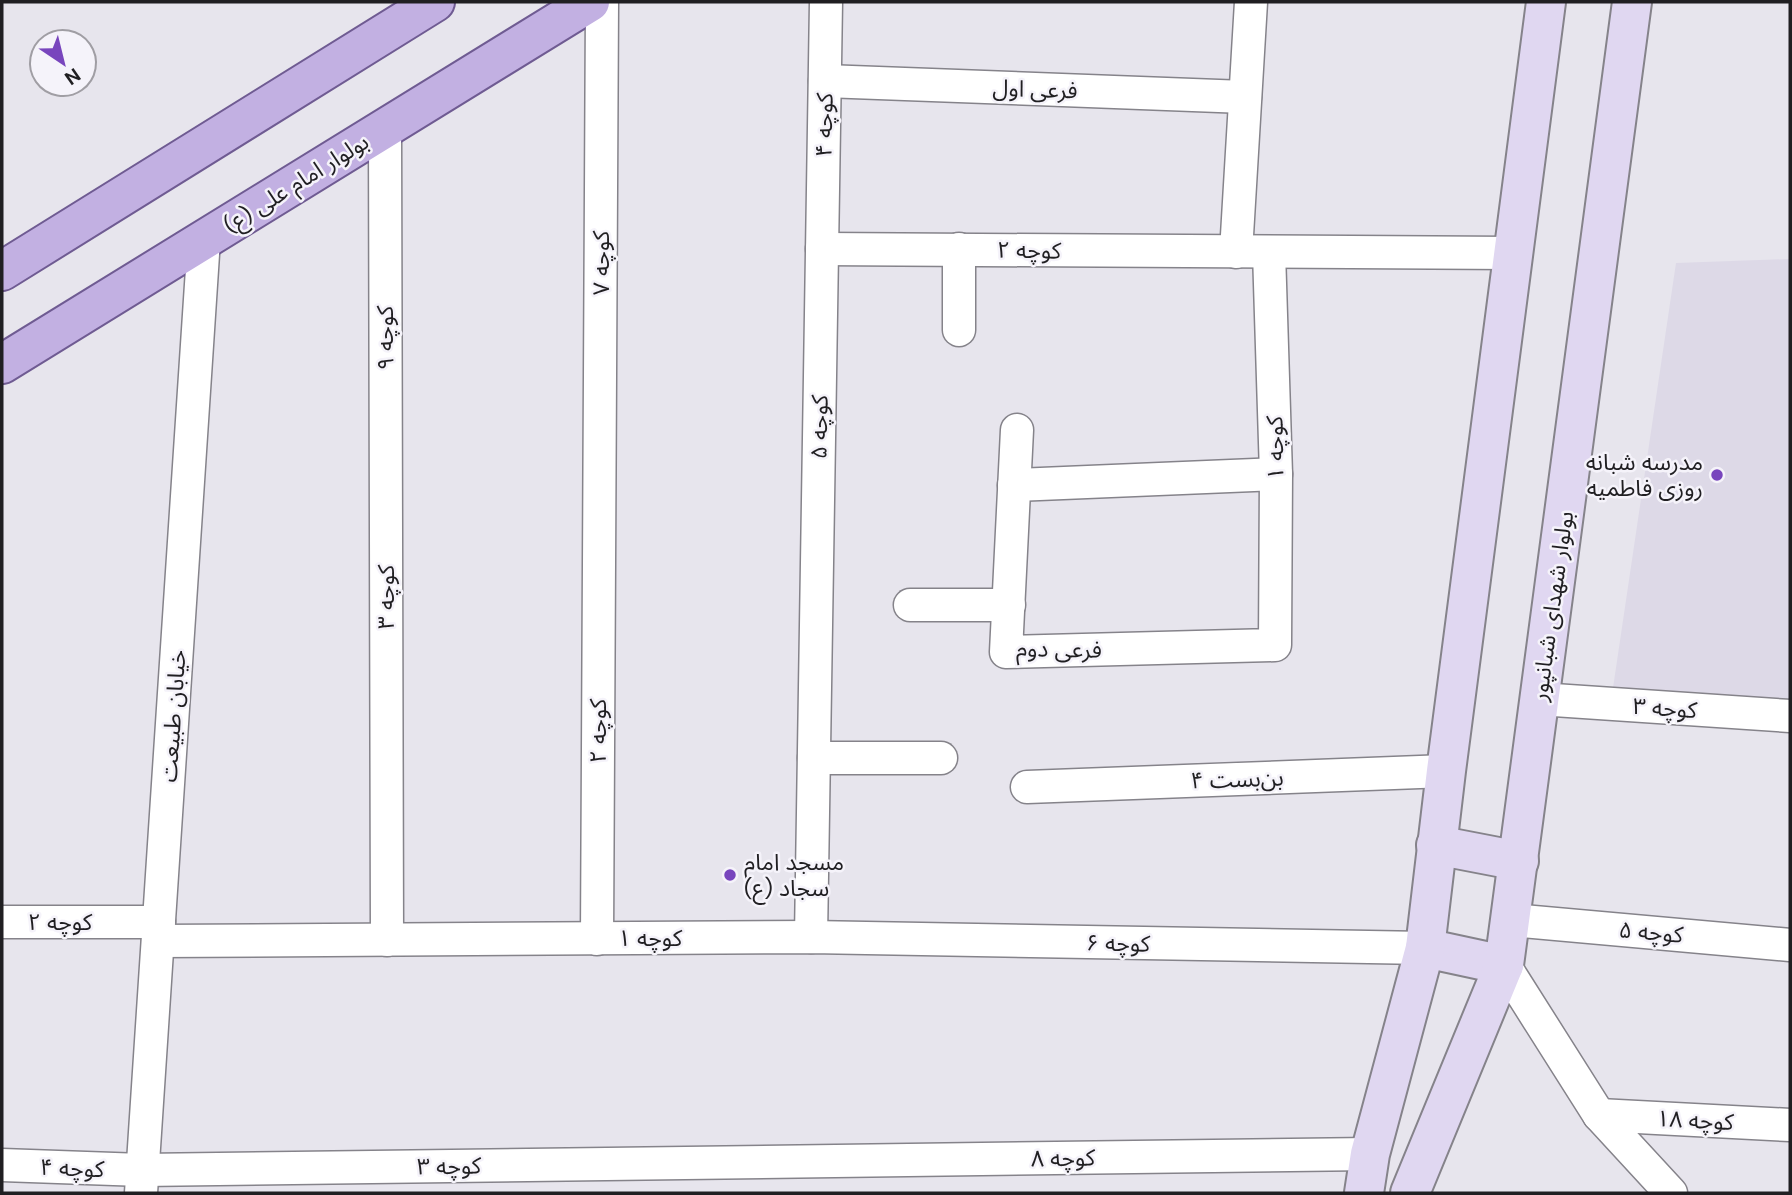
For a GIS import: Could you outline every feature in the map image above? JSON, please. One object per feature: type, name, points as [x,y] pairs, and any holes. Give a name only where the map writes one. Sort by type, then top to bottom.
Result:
[{"type":"main road","points":[[2,271],[435,2]]},
{"type":"main road","name":"بولوار امام علی (ع)","points":[[2,364],[590,2]]},
{"type":"street","name":"کوچه ۷","points":[[599,524],[602,2]]},
{"type":"street","name":"کوچه ۴","points":[[822,249],[826,2]]},
{"type":"street","points":[[1236,251],[1251,2]]},
{"type":"street","points":[[1364,1193],[1370,1154],[1425,948],[1436,845],[1546,2]]},
{"type":"street","name":"بولوار شهدای شبانپور","points":[[1421,1183],[1504,965],[1632,2]]},
{"type":"street","name":"فرعی اول","points":[[825,81],[1245,97]]},
{"type":"street","name":"کوچه ۹","points":[[384,129],[386,548]]},
{"type":"street","name":"خیابان طبیعت","points":[[141,1182],[204,239]]},
{"type":"street","name":"کوچه ۲","points":[[822,249],[1513,253]]},
{"type":"street","name":"کوچه ۵","points":[[814,758],[822,249]]},
{"type":"street","points":[[959,249],[959,330]]},
{"type":"street","name":"کوچه ۱","points":[[1269,252],[1276,474],[1275,645]]},
{"type":"street","name":"فرعی دوم","points":[[1017,430],[1006,652],[1275,645]]},
{"type":"street","points":[[1014,485],[1276,474]]},
{"type":"street","name":"کوچه ۲","points":[[597,939],[599,524]]},
{"type":"street","name":"کوچه ۳","points":[[386,548],[387,940]]},
{"type":"street","points":[[910,605],[1009,605]]},
{"type":"street","name":"کوچه ۳","points":[[1539,699],[1790,716]]},
{"type":"street","points":[[811,937],[814,758],[941,758]]},
{"type":"street","name":"بن‌بست ۴","points":[[1027,787],[1446,771]]},
{"type":"street","points":[[1436,845],[1519,861]]},
{"type":"street","name":"کوچه ۵","points":[[1511,920],[1790,945]]},
{"type":"street","name":"کوچه ۲","points":[[2,922],[159,932]]},
{"type":"street","name":"کوچه ۱","points":[[159,932],[387,940],[811,937]]},
{"type":"street","name":"کوچه ۶","points":[[811,937],[1425,948]]},
{"type":"street","points":[[1425,948],[1504,965],[1599,1115],[1671,1193]]},
{"type":"street","name":"کوچه ۱۸","points":[[1599,1115],[1790,1125]]},
{"type":"street","name":"کوچه ۸","points":[[756,1162],[1370,1154]]},
{"type":"street","name":"کوچه ۳","points":[[141,1182],[756,1162]]},
{"type":"street","name":"کوچه ۴","points":[[2,1165],[141,1182]]},
{"type":"shaded area","name":"مدرسه شبانه روزی فاطمیه","points":[[1790,259],[1790,699],[1613,688],[1676,263]]},
{"type":"place","name":"مدرسه شبانه روزی فاطمیه","points":[[1717,475]]},
{"type":"place","name":"مسجد امام سجاد (ع)","points":[[730,875]]}]
